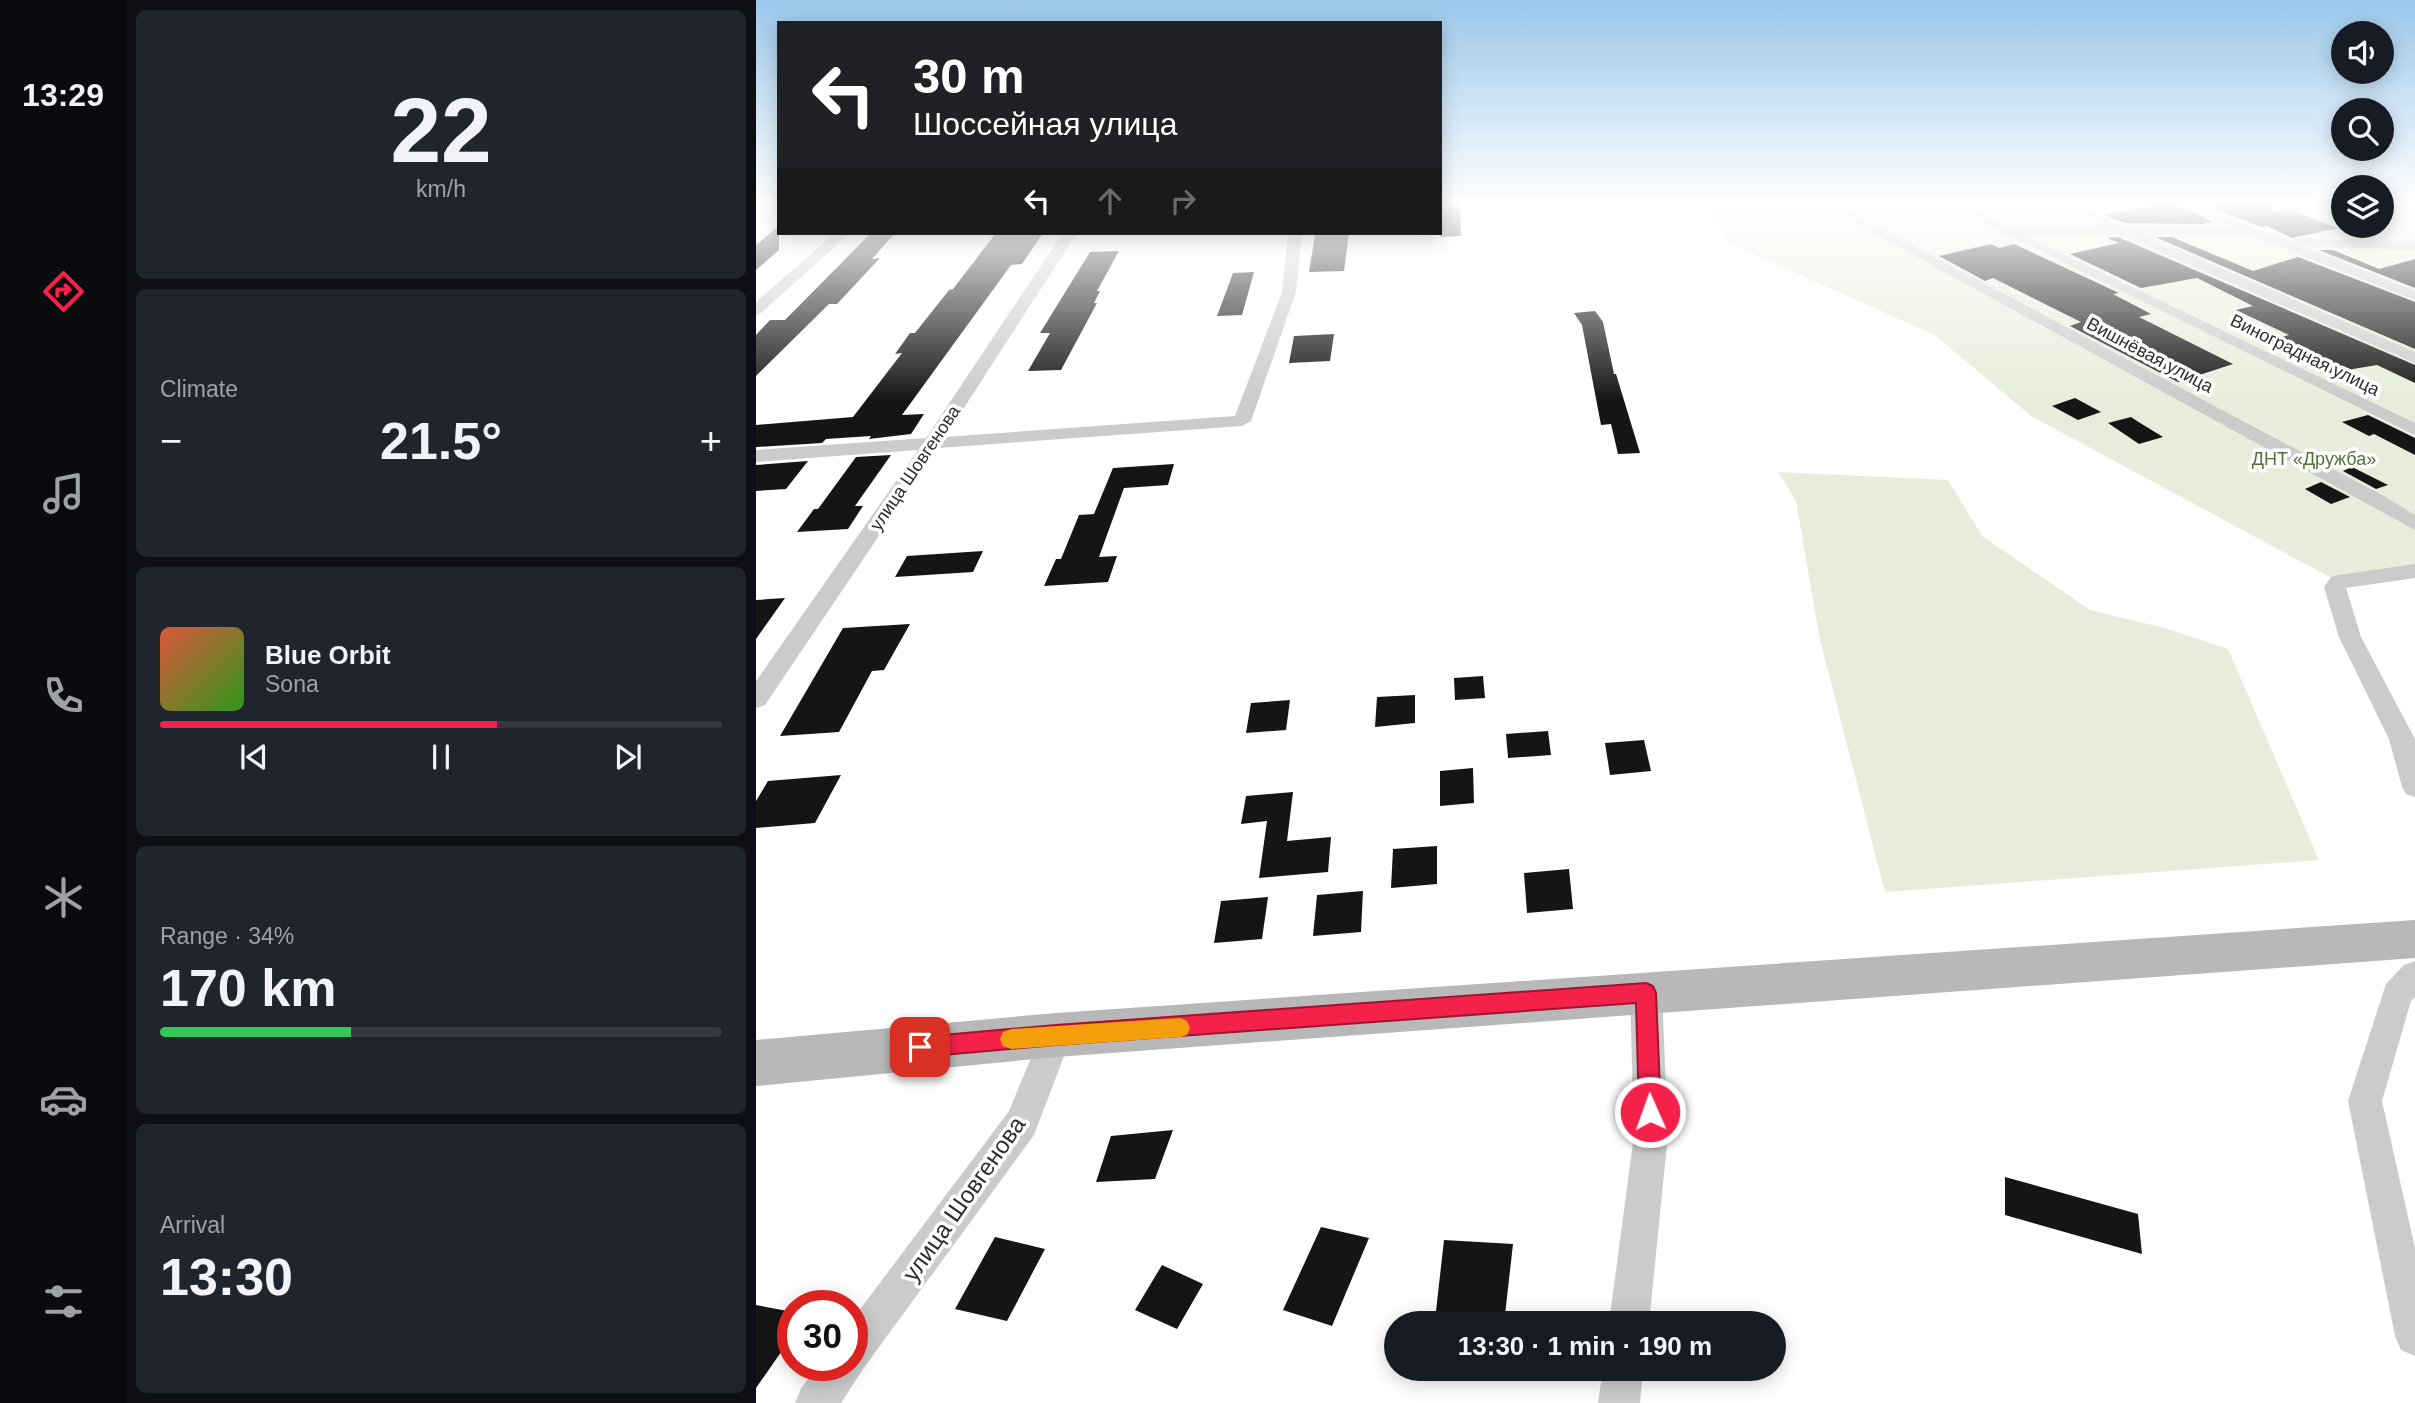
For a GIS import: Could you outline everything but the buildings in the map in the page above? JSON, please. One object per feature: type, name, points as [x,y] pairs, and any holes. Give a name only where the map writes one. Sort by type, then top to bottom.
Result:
[{"type":"street","points":[[756,310],[801,270]]},
{"type":"street","name":"улица Шовгенова","points":[[756,699],[933,442],[1045,270]]},
{"type":"street","points":[[756,456],[1242,421],[1289,292],[1292,270]]},
{"type":"street","name":"Вишнёвая улица","points":[[1950,270],[2339,480],[2415,524]]},
{"type":"street","name":"Виноградная улица","points":[[2088,270],[2415,430]]},
{"type":"street","points":[[2215,270],[2415,358]]},
{"type":"street","points":[[2351,270],[2415,296]]},
{"type":"street","points":[[2415,571],[2337,584],[2350,636],[2402,738],[2415,786]]},
{"type":"street","points":[[756,1063],[1056,1035],[2415,939]]},
{"type":"street","points":[[2415,975],[2397,994],[2365,1101],[2415,1336]]},
{"type":"street","points":[[1630,1311],[1651,1135],[1646,993]]},
{"type":"street","name":"улица Шовгенова","points":[[868,1331],[1022,1123],[1056,1035]]},
{"type":"street","points":[[816,1403],[832,1381]]},
{"type":"street","points":[[1619,1403],[1622,1381]]},
{"type":"green space","name":"ДНТ «Дружба»","points":[[1791,270],[2415,270],[2415,571],[2339,582],[2031,416],[1935,335]]},
{"type":"green space","points":[[1778,472],[1948,480],[1982,536],[2090,610],[2164,628],[2228,649],[2319,860],[1885,892],[1820,640],[1796,501]]},
{"type":"slow traffic","points":[[1011,1039],[1180,1028]]},
{"type":"route","points":[[920,1047],[1646,993],[1650,1112]]}]
